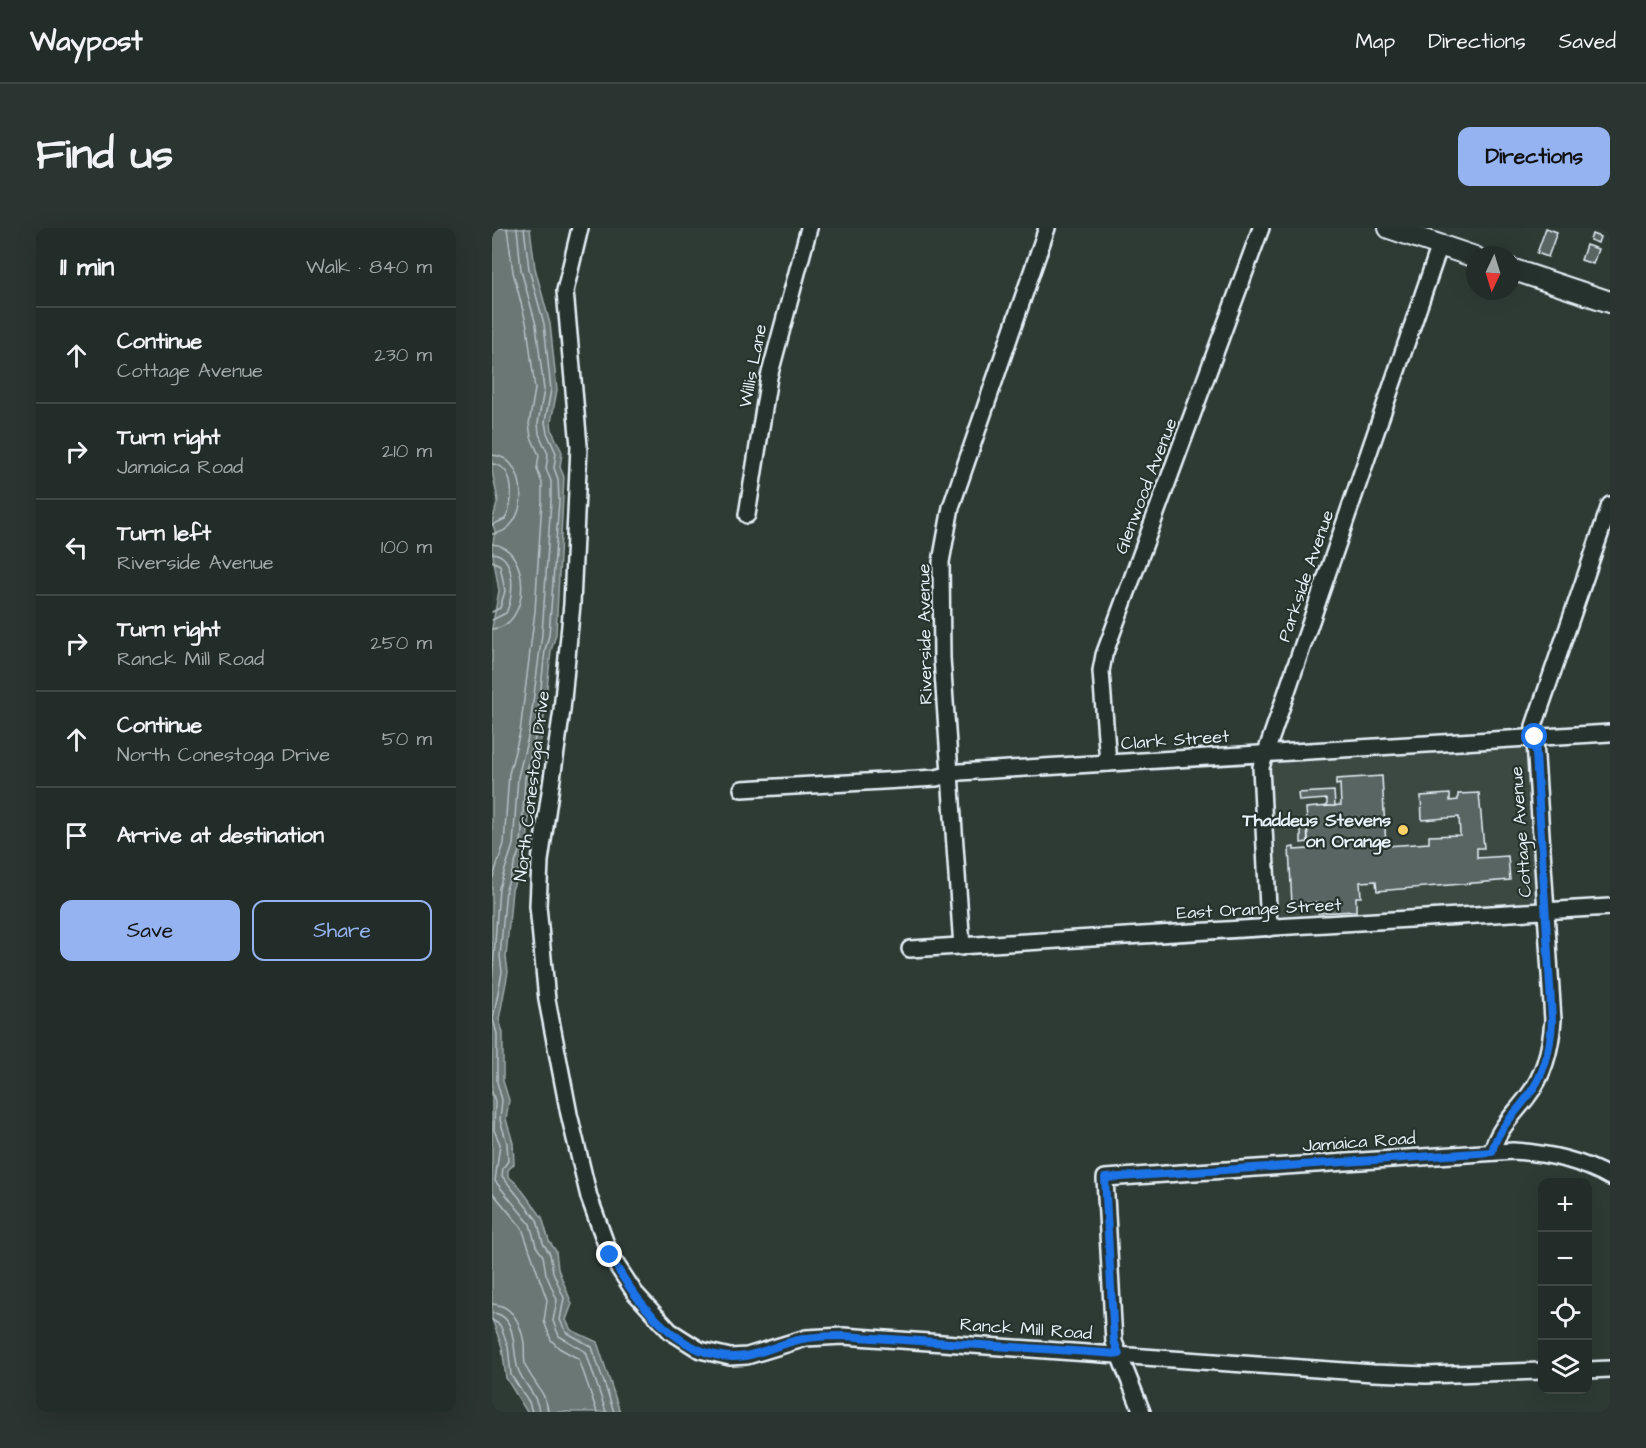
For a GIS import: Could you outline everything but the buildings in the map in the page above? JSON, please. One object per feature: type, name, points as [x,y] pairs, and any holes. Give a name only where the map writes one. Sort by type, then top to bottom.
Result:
[{"type":"main road","points":[[1389,228],[1466,254]]},
{"type":"main road","points":[[1520,272],[1610,302]]},
{"type":"street","name":"North Conestoga Drive","points":[[580,228],[565,291],[579,446],[572,604],[562,710],[540,861],[538,931],[559,1068],[598,1228],[615,1265],[635,1293],[663,1324]]},
{"type":"street","name":"Willis Lane","points":[[747,515],[769,376],[809,228]]},
{"type":"street","name":"Riverside Avenue","points":[[962,946],[940,593],[945,533],[951,507],[1047,228]]},
{"type":"street","name":"Glenwood Avenue","points":[[1108,763],[1101,670],[1104,655],[1261,228]]},
{"type":"street","name":"Parkside Avenue","points":[[1269,928],[1262,767],[1440,245]]},
{"type":"street","name":"Cottage Avenue","points":[[1492,1152],[1505,1124],[1535,1086],[1544,1068],[1551,1040],[1535,722],[1610,505]]},
{"type":"street","name":"Clark Street","points":[[742,789],[936,778],[950,774],[1108,763],[1610,733]]},
{"type":"street","name":"East Orange Street","points":[[910,950],[1610,907]]},
{"type":"street","name":"Jamaica Road","points":[[1119,1354],[1114,1341],[1105,1178],[1492,1152],[1535,1152],[1555,1156],[1581,1163],[1610,1177]]},
{"type":"street","name":"Ranck Mill Road","points":[[663,1324],[700,1350],[730,1358],[747,1356],[806,1338],[835,1336],[1384,1373],[1426,1375],[1538,1371]]},
{"type":"street","points":[[1119,1354],[1142,1412]]},
{"type":"street","points":[[1592,1370],[1610,1369]]},
{"type":"shaded area","name":"Thaddeus Stevens on Orange","points":[[1535,737],[1546,911],[1269,928],[1266,754]]},
{"type":"water","points":[[492,228],[530,229],[535,268],[550,324],[557,390],[551,422],[552,431],[562,452],[560,467],[564,477],[556,634],[551,651],[542,735],[531,778],[527,848],[512,890],[506,957],[508,972],[499,1019],[503,1033],[503,1081],[509,1100],[506,1119],[513,1143],[514,1164],[508,1170],[508,1176],[518,1185],[542,1217],[549,1241],[556,1251],[558,1269],[572,1304],[566,1320],[571,1330],[597,1342],[620,1412],[527,1412],[506,1378],[502,1347],[492,1319],[492,628],[499,591],[492,549],[495,531],[492,522],[498,500],[492,471]]},
{"type":"place","name":"Thaddeus Stevens on Orange","points":[[1403,830]]},
{"type":"route","points":[[610,1255],[635,1293],[670,1331],[691,1346],[716,1356],[730,1358],[747,1356],[818,1336],[1119,1354],[1114,1341],[1105,1178],[1492,1152],[1493,1145],[1505,1124],[1535,1086],[1544,1068],[1551,1040],[1552,1020],[1535,737]]}]
